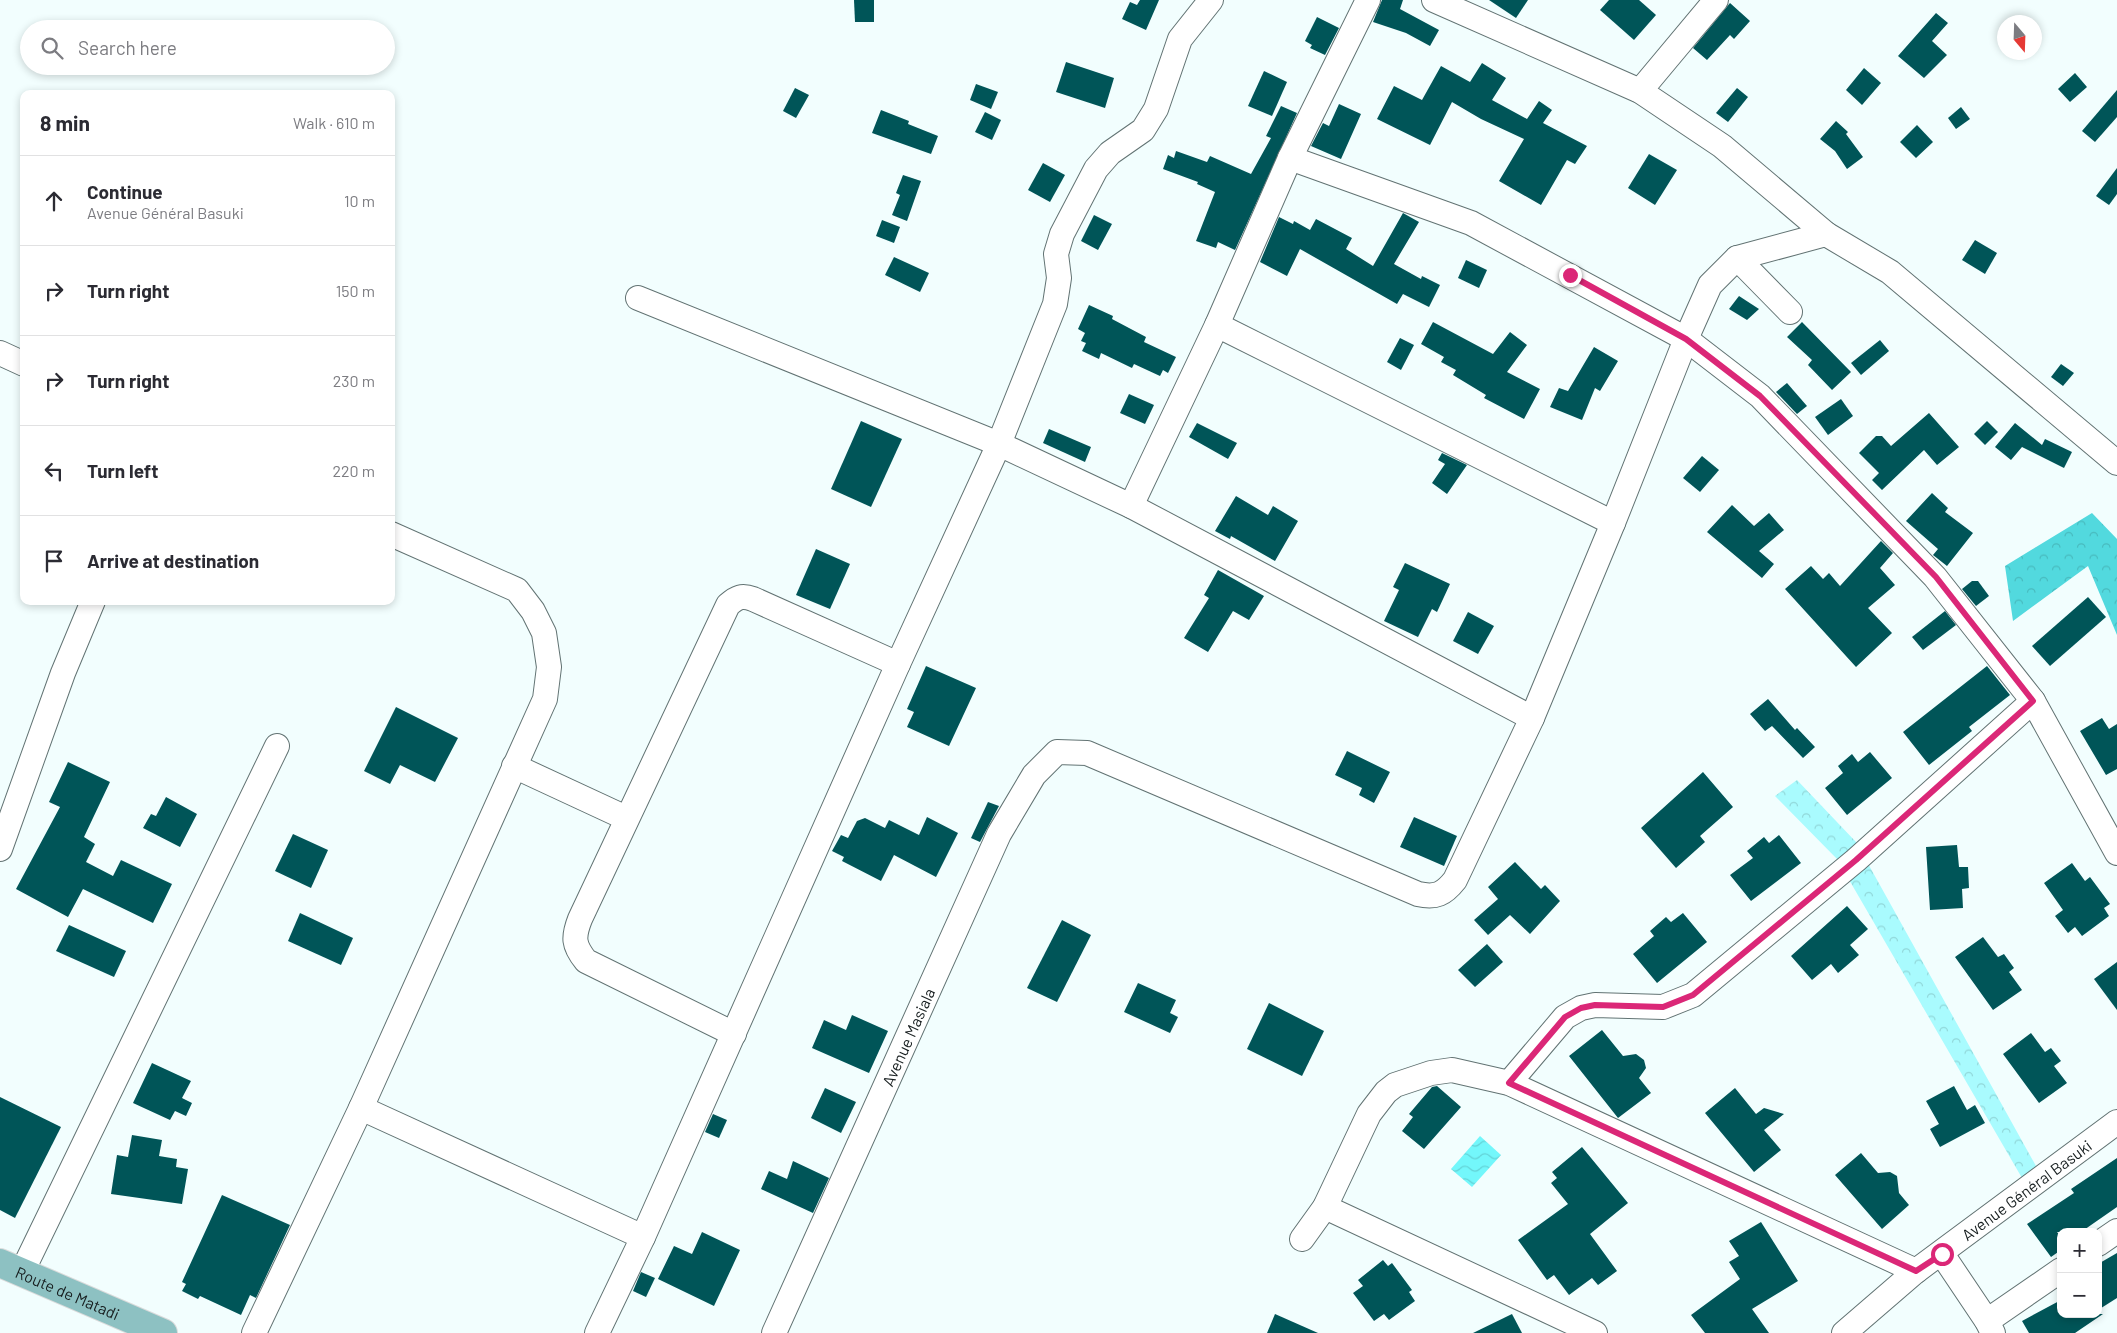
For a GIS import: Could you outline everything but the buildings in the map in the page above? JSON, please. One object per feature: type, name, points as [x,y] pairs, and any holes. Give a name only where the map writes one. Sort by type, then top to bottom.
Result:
[{"type":"main road","name":"Route de Matadi","points":[[11,1267],[163,1333]]},
{"type":"street","points":[[596,1333],[643,1237],[898,664],[999,444],[1055,304],[1059,278],[1056,254],[1062,234],[1096,169],[1110,152],[1143,130],[1156,109],[1180,39],[1211,0]]},
{"type":"street","points":[[1131,506],[1217,325],[1290,158],[1368,0]]},
{"type":"street","points":[[1434,0],[1640,91],[1722,146],[1826,234],[1890,272],[2117,464]]},
{"type":"street","points":[[1640,91],[1716,0]]},
{"type":"street","points":[[1290,158],[1471,223],[1686,339],[1760,396],[1936,577],[2033,701],[2117,853]]},
{"type":"street","points":[[638,298],[999,444],[1131,506],[1532,718],[1614,523],[1686,339],[1710,285],[1737,258],[1826,234]]},
{"type":"street","points":[[1737,258],[1790,312]]},
{"type":"street","points":[[1217,325],[1614,523]]},
{"type":"street","points":[[0,353],[20,362]]},
{"type":"street","points":[[254,1333],[361,1108],[545,699],[549,667],[544,633],[533,611],[517,590],[395,536]]},
{"type":"street","points":[[734,1034],[586,961],[576,950],[573,937],[626,818],[728,605],[735,599],[744,596],[753,599],[898,664]]},
{"type":"street","points":[[0,849],[64,673],[91,605]]},
{"type":"street","points":[[1509,1083],[1565,1017],[1581,1008],[1595,1005],[1663,1007],[1693,995],[1856,860],[2033,701]]},
{"type":"street","name":"Avenue Masiala","points":[[774,1333],[999,834],[1034,775],[1058,752],[1087,753],[1418,894],[1431,897],[1444,893],[1455,880],[1532,718]]},
{"type":"street","points":[[11,1267],[277,746]]},
{"type":"street","points":[[514,766],[626,818]]},
{"type":"street","points":[[1302,1239],[1325,1207],[1369,1114],[1386,1092],[1395,1086],[1431,1072],[1452,1070],[1509,1083],[1916,1271]]},
{"type":"street","points":[[361,1108],[643,1237]]},
{"type":"street","name":"Avenue Général Basuki","points":[[1844,1333],[1916,1271],[1942,1254],[2117,1122]]},
{"type":"street","points":[[1325,1207],[1595,1333]]},
{"type":"street","points":[[2102,1241],[2117,1231]]},
{"type":"street","points":[[1942,1254],[1990,1327],[2057,1273]]},
{"type":"green space","points":[[2092,513],[2117,539],[2117,635],[2088,566],[2013,621],[2005,566]]},
{"type":"green space","points":[[1797,780],[1856,842],[2036,1166],[2022,1178],[1837,859],[1775,796]]},
{"type":"water","points":[[1480,1136],[1501,1155],[1472,1187],[1451,1169]]},
{"type":"route","points":[[1570,275],[1686,339],[1760,396],[1936,577],[2033,701],[1856,860],[1693,995],[1663,1007],[1595,1005],[1581,1008],[1565,1017],[1509,1083],[1916,1271],[1942,1254]]}]
